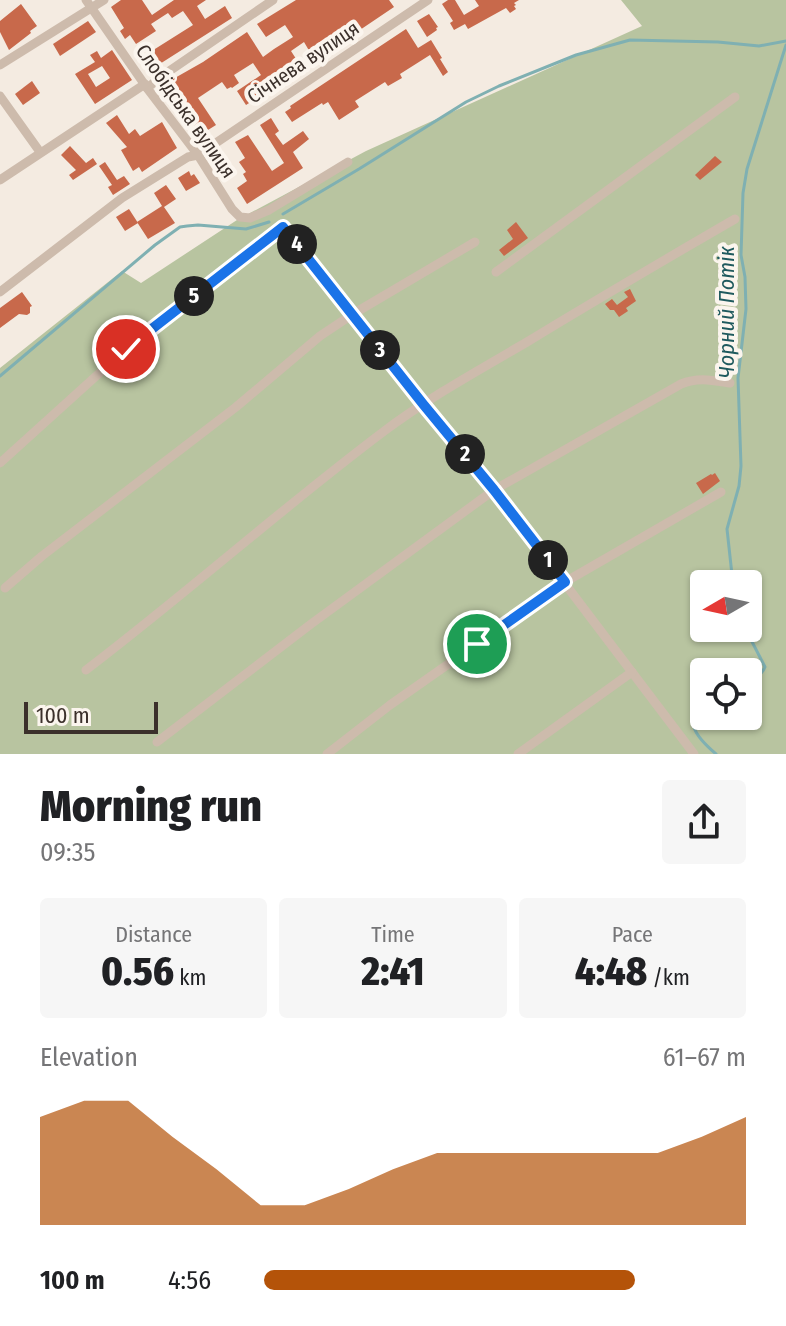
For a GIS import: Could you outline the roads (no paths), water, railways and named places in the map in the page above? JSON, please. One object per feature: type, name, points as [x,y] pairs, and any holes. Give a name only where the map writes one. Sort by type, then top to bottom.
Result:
[{"type":"street","points":[[0,65],[89,4],[104,0]]},
{"type":"street","points":[[0,180],[273,0]]},
{"type":"street","name":"Січнева вулиця","points":[[0,292],[122,198],[188,157],[198,155],[428,0]]},
{"type":"street","name":"Слобідська вулиця","points":[[89,4],[198,155],[237,215],[250,218],[269,210],[348,162]]},
{"type":"street","points":[[0,96],[40,152]]},
{"type":"street","points":[[496,272],[735,97]]},
{"type":"street","points":[[86,670],[384,431],[423,404],[735,219]]},
{"type":"street","points":[[0,463],[126,349],[283,227],[494,490],[694,754]]},
{"type":"street","points":[[5,588],[236,407],[299,352],[353,314],[475,242]]},
{"type":"street","points":[[157,742],[494,490],[681,384],[705,378],[730,383]]},
{"type":"street","points":[[327,754],[390,705],[565,582],[721,492]]},
{"type":"street","points":[[518,754],[632,672]]},
{"type":"waterway","points":[[283,214],[466,102],[576,55],[630,40],[759,46],[786,41]]},
{"type":"waterway","name":"Чорний Потік","points":[[731,570],[727,529],[741,466],[738,378],[746,309],[741,255],[743,193],[747,169],[786,45]]},
{"type":"waterway","points":[[0,376],[180,227],[198,225],[246,229],[269,222]]},
{"type":"waterway","name":"Чорний Потік","points":[[752,642],[760,658]]},
{"type":"waterway","name":"Чорний Потік","points":[[762,661],[765,667],[762,672]]},
{"type":"waterway","name":"Чорний Потік","points":[[695,730],[716,754]]}]
